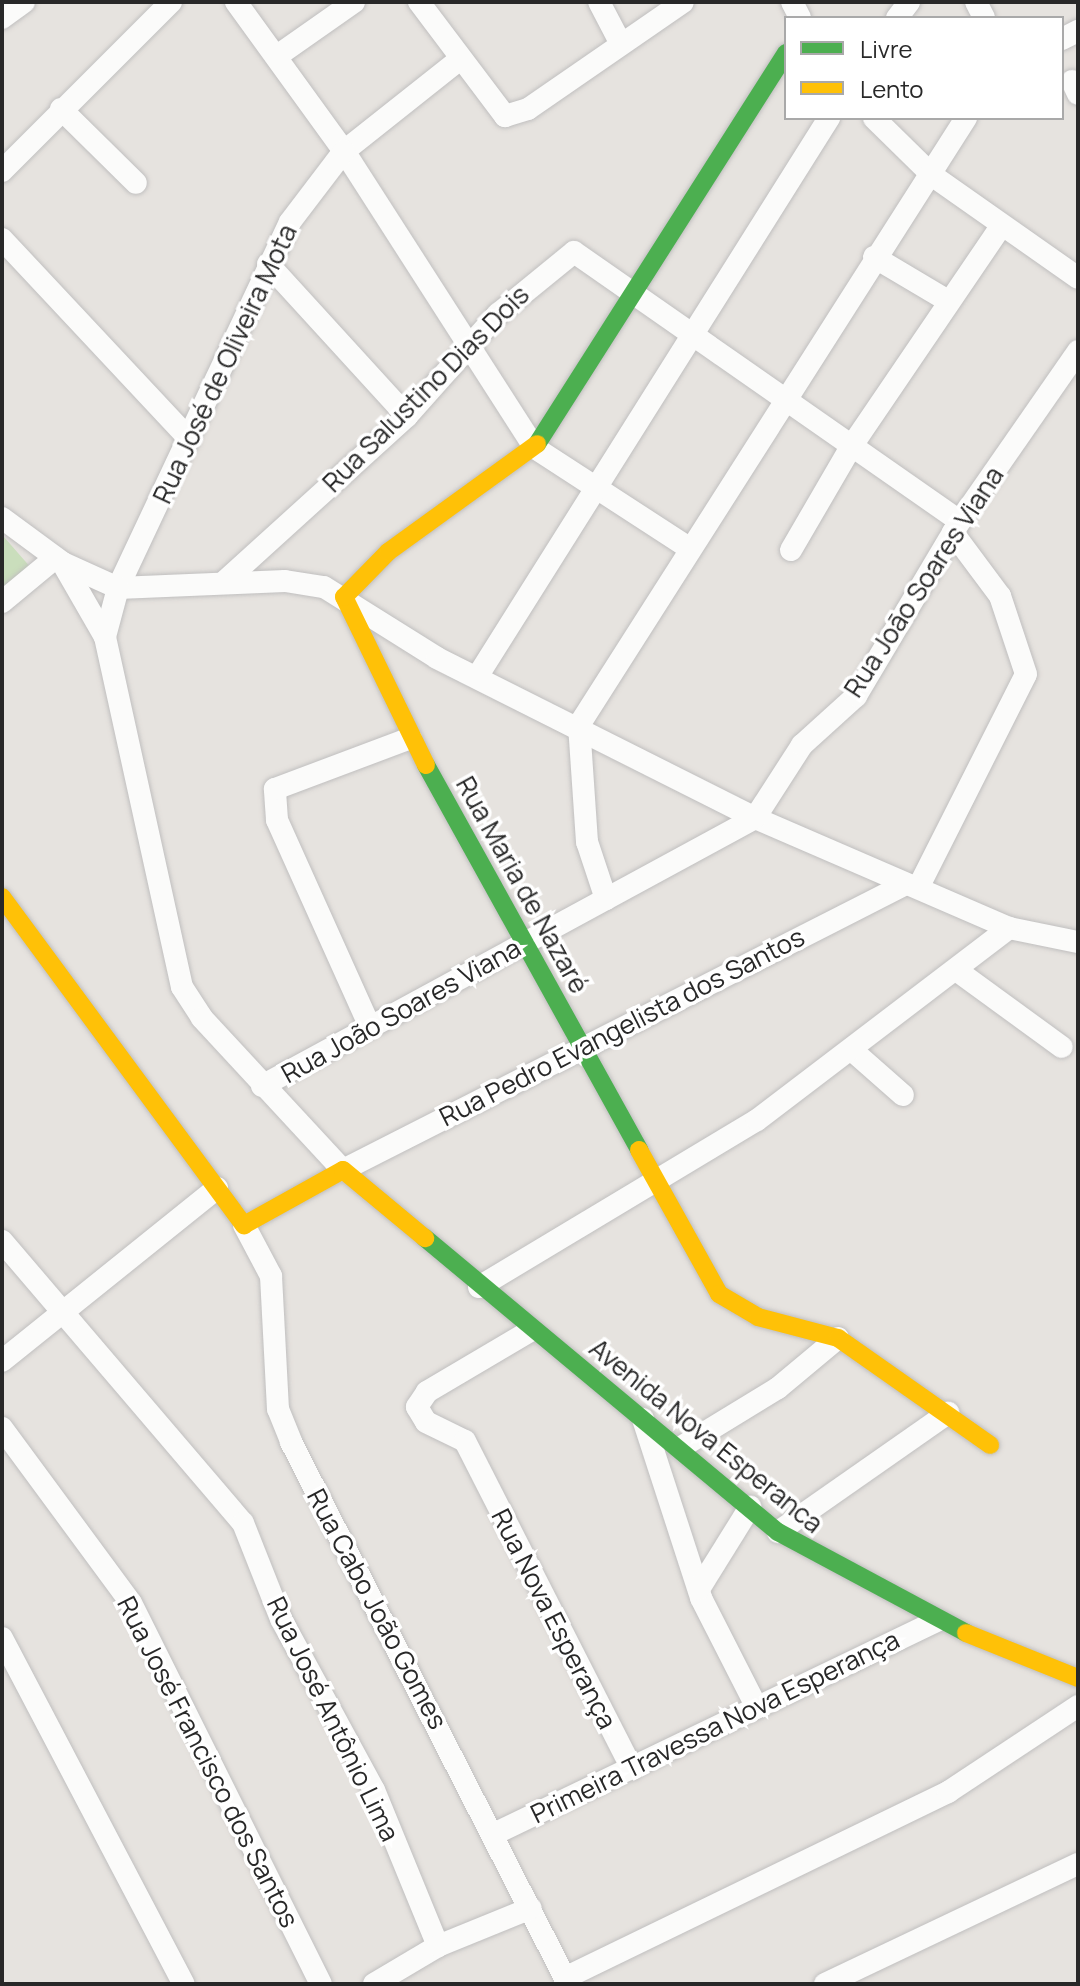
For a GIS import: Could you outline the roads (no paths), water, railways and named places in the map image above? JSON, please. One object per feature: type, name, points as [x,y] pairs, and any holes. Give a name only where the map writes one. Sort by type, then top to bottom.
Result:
[{"type":"street","points":[[2,18],[24,2]]},
{"type":"street","points":[[2,171],[171,2]]},
{"type":"street","points":[[236,2],[344,151],[535,448],[689,548]]},
{"type":"street","points":[[277,56],[354,2]]},
{"type":"street","points":[[419,2],[459,60],[505,116],[528,109],[683,2]]},
{"type":"street","points":[[599,2],[621,44]]},
{"type":"street","points":[[344,597],[388,552],[535,448],[635,299],[784,56]]},
{"type":"street","name":"Rua José de Oliveira Mota","points":[[105,637],[118,588],[268,264],[344,151],[459,60]]},
{"type":"street","points":[[61,109],[136,183]]},
{"type":"street","points":[[477,677],[693,339],[828,120]]},
{"type":"street","points":[[876,120],[933,176],[1078,278]]},
{"type":"street","points":[[606,899],[587,842],[579,725],[783,397],[874,257],[933,176],[965,120]]},
{"type":"street","points":[[791,550],[851,447],[1002,225]]},
{"type":"street","points":[[2,239],[189,439]]},
{"type":"street","name":"Rua Salustino Dias Dois","points":[[223,583],[407,416],[470,343],[564,254],[581,254],[635,299],[783,397],[956,527],[1000,596],[1026,674],[910,886]]},
{"type":"street","points":[[874,257],[948,301]]},
{"type":"street","points":[[268,264],[407,416]]},
{"type":"street","name":"Rua João Soares Viana","points":[[262,1086],[755,818],[802,745],[856,696],[956,527],[1078,352]]},
{"type":"street","points":[[2,518],[59,560],[118,588],[309,583],[344,597],[477,677],[579,725],[755,818],[1009,928],[1078,942]]},
{"type":"street","points":[[2,602],[59,560]]},
{"type":"street","points":[[2,897],[244,1225],[343,1170],[262,1086],[182,987],[105,637],[59,560]]},
{"type":"street","name":"Rua Maria de Nazaré","points":[[344,597],[411,738],[719,1294],[758,1317],[838,1338],[990,1445]]},
{"type":"street","points":[[370,1027],[277,820],[275,789],[285,781],[411,738]]},
{"type":"street","name":"Rua Pedro Evangelista dos Santos","points":[[343,1170],[910,886]]},
{"type":"street","points":[[479,1287],[658,1184],[854,1052],[959,972],[1009,928]]},
{"type":"street","points":[[959,972],[1062,1047]]},
{"type":"street","points":[[854,1052],[903,1095]]},
{"type":"street","name":"Avenida Nova Esperanca","points":[[343,1170],[530,1331],[683,1446],[778,1532],[936,1621],[1078,1678]]},
{"type":"street","points":[[2,1361],[217,1188]]},
{"type":"street","name":"Rua Cabo João Gomes","points":[[244,1225],[271,1276],[278,1409],[291,1442],[568,1980],[948,1792],[1078,1706]]},
{"type":"street","name":"Rua José Antônio Lima","points":[[2,1241],[65,1310],[243,1523],[281,1619],[374,1790],[438,1946]]},
{"type":"street","name":"Rua Nova Esperança","points":[[530,1331],[419,1400],[420,1415],[460,1437],[632,1769]]},
{"type":"street","points":[[683,1446],[778,1388],[838,1338]]},
{"type":"street","points":[[778,1532],[948,1413]]},
{"type":"street","points":[[642,1414],[699,1589],[757,1708]]},
{"type":"street","name":"Rua José Francisco dos Santos","points":[[2,1428],[131,1603],[321,1984]]},
{"type":"street","points":[[699,1589],[750,1507]]},
{"type":"street","name":"Primeira Travessa Nova Esperança","points":[[494,1834],[936,1621]]},
{"type":"street","points":[[2,1638],[184,1984]]},
{"type":"street","points":[[825,1984],[1078,1864]]},
{"type":"street","points":[[374,1984],[438,1946],[531,1908]]}]
